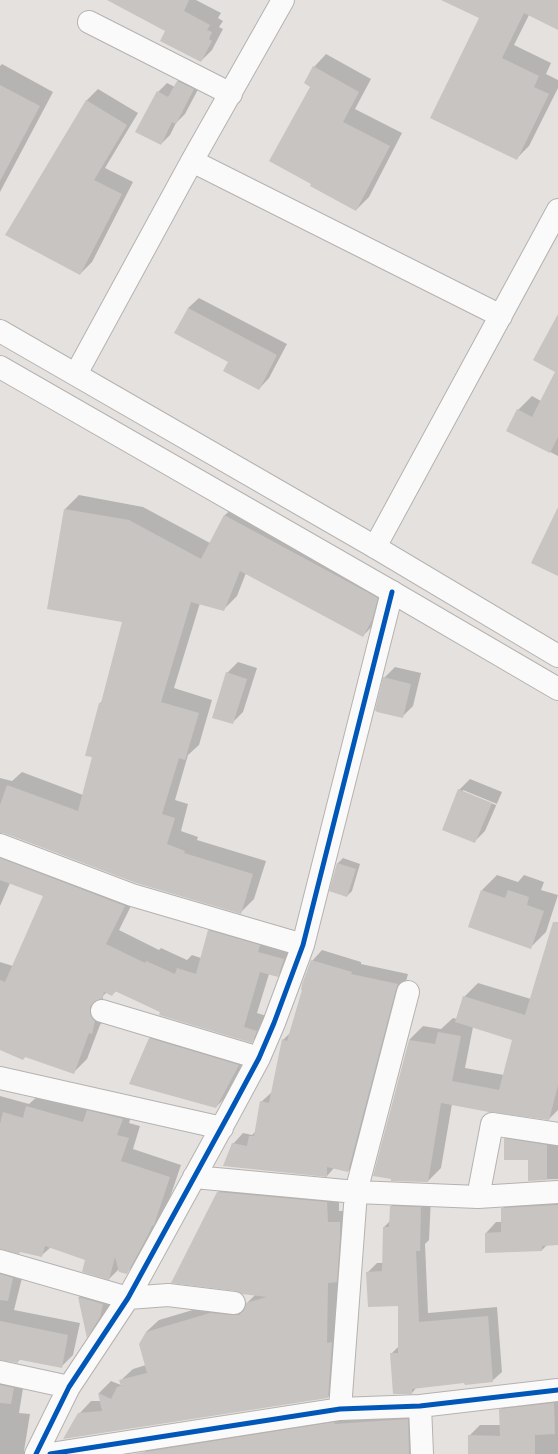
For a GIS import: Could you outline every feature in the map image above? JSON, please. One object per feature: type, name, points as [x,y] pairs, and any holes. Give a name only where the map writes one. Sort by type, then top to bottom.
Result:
[{"type":"street","points":[[76,374],[192,161],[283,0]]},
{"type":"street","points":[[89,22],[231,94]]},
{"type":"street","points":[[192,161],[502,316]]},
{"type":"street","points":[[376,547],[558,210]]},
{"type":"street","points":[[0,331],[376,547],[558,656]]},
{"type":"street","points":[[0,367],[558,689]]},
{"type":"street","points":[[36,1454],[69,1387],[128,1298],[222,1128],[259,1058],[274,1023],[303,945],[392,592]]},
{"type":"street","points":[[0,845],[132,895],[303,945]]},
{"type":"street","points":[[340,1408],[356,1192],[408,992]]},
{"type":"street","points":[[102,1011],[259,1058]]},
{"type":"street","points":[[0,1078],[222,1128]]},
{"type":"street","points":[[478,1197],[492,1124],[558,1134]]},
{"type":"street","points":[[194,1177],[356,1192],[478,1197],[558,1192]]},
{"type":"street","points":[[0,1261],[128,1298],[168,1295],[234,1303]]},
{"type":"street","points":[[0,1372],[69,1387]]},
{"type":"street","points":[[50,1454],[340,1408],[420,1406],[558,1390]]},
{"type":"street","points":[[420,1406],[422,1454]]},
{"type":"building","points":[[107,0],[189,0],[184,11],[210,25],[207,30],[212,32],[209,39],[212,41],[201,62],[160,41],[165,31]]},
{"type":"building","points":[[441,0],[558,0],[558,30],[524,13],[502,58],[539,76],[534,87],[549,94],[517,160],[430,118],[479,18]]},
{"type":"building","points":[[313,66],[359,92],[343,122],[390,146],[356,211],[310,186],[311,184],[269,161],[310,87],[304,83]]},
{"type":"building","points":[[177,81],[194,89],[176,124],[172,122],[161,145],[135,132],[157,91],[168,97]]},
{"type":"building","points":[[0,85],[40,106],[0,181]]},
{"type":"building","points":[[86,100],[127,125],[94,180],[122,194],[80,275],[5,235]]},
{"type":"building","points":[[188,308],[277,355],[259,390],[223,371],[228,362],[174,333]]},
{"type":"building","points":[[558,314],[558,437],[550,453],[506,431],[517,409],[532,417],[555,372],[533,360]]},
{"type":"building","points":[[558,507],[558,576],[531,563]]},
{"type":"building","points":[[64,509],[129,520],[201,559],[224,515],[378,598],[372,620],[363,637],[240,571],[224,611],[191,602],[161,702],[199,713],[185,760],[179,758],[162,814],[175,818],[167,844],[185,851],[184,853],[253,874],[241,914],[136,883],[4,833],[0,833],[0,805],[7,785],[78,811],[92,757],[85,756],[99,703],[101,703],[122,622],[47,609]]},
{"type":"building","points":[[226,672],[247,679],[233,724],[212,718]]},
{"type":"building","points":[[383,677],[411,684],[403,718],[377,712],[375,710]]},
{"type":"building","points":[[458,789],[492,803],[475,843],[442,830]]},
{"type":"building","points":[[0,858],[125,906],[106,944],[145,963],[146,961],[175,974],[177,968],[196,974],[208,930],[260,945],[258,952],[284,959],[278,977],[260,972],[244,1027],[257,1031],[252,1043],[159,1015],[160,1012],[115,991],[112,996],[104,992],[102,999],[94,1002],[90,1007],[90,1014],[95,1021],[92,1034],[89,1033],[74,1074],[25,1057],[23,1060],[0,1050],[0,980],[5,982],[43,896],[0,880]]},
{"type":"building","points":[[337,863],[356,869],[347,897],[329,891]]},
{"type":"building","points":[[481,890],[505,898],[508,890],[529,897],[527,905],[544,911],[531,949],[468,927]]},
{"type":"building","points":[[553,922],[558,922],[558,1085],[549,1120],[489,1112],[441,1103],[428,1182],[391,1181],[391,1179],[373,1176],[409,1040],[435,1044],[438,1032],[461,1036],[452,1081],[499,1090],[512,1040],[455,1022],[463,996],[525,1015]]},
{"type":"building","points":[[311,960],[352,972],[351,974],[398,984],[348,1172],[327,1167],[327,1177],[223,1166],[232,1143],[247,1146],[249,1136],[254,1136],[260,1101],[269,1103],[282,1039],[287,1041],[302,990],[302,984]]},
{"type":"building","points":[[149,1038],[239,1065],[216,1108],[129,1084]]},
{"type":"building","points":[[26,1106],[83,1122],[87,1110],[123,1119],[117,1135],[129,1138],[121,1161],[170,1177],[154,1225],[152,1226],[127,1274],[119,1272],[115,1257],[109,1280],[82,1272],[85,1260],[45,1246],[42,1257],[20,1252],[19,1254],[0,1249],[0,1124],[3,1112],[23,1118]]},
{"type":"building","points":[[504,1138],[547,1145],[547,1180],[528,1181],[528,1160],[504,1160]]},
{"type":"building","points":[[217,1192],[327,1202],[328,1222],[340,1222],[337,1282],[328,1283],[327,1343],[332,1342],[328,1398],[63,1439],[78,1413],[102,1411],[98,1393],[111,1399],[117,1387],[121,1386],[119,1380],[147,1373],[139,1344],[146,1332],[210,1313],[239,1315],[244,1310],[246,1303],[267,1297],[242,1294],[236,1291],[171,1283]]},
{"type":"building","points":[[558,1205],[558,1245],[542,1246],[542,1251],[485,1253],[485,1233],[501,1232],[501,1208]]},
{"type":"building","points":[[390,1206],[421,1207],[420,1251],[416,1251],[419,1322],[488,1316],[493,1382],[465,1385],[464,1383],[412,1389],[412,1394],[393,1394],[390,1353],[398,1353],[398,1306],[368,1307],[366,1272],[382,1271],[383,1227],[389,1227]]},
{"type":"building","points":[[0,1274],[13,1278],[8,1301],[0,1300]]},
{"type":"building","points":[[78,1297],[103,1304],[100,1317],[87,1338]]},
{"type":"building","points":[[0,1321],[68,1335],[62,1368],[21,1360],[18,1360],[18,1363],[0,1360]]},
{"type":"building","points":[[0,1385],[14,1388],[11,1404],[0,1403]]},
{"type":"building","points":[[554,1403],[555,1434],[535,1435],[535,1454],[468,1454],[468,1435],[500,1436],[499,1409]]},
{"type":"building","points":[[408,1419],[409,1454],[132,1454],[334,1422],[335,1424]]},
{"type":"cycle path","points":[[36,1454],[69,1387],[128,1298],[259,1058],[274,1023],[303,945],[392,592]]},
{"type":"cycle path","points":[[50,1454],[340,1409],[420,1406],[558,1390]]}]
